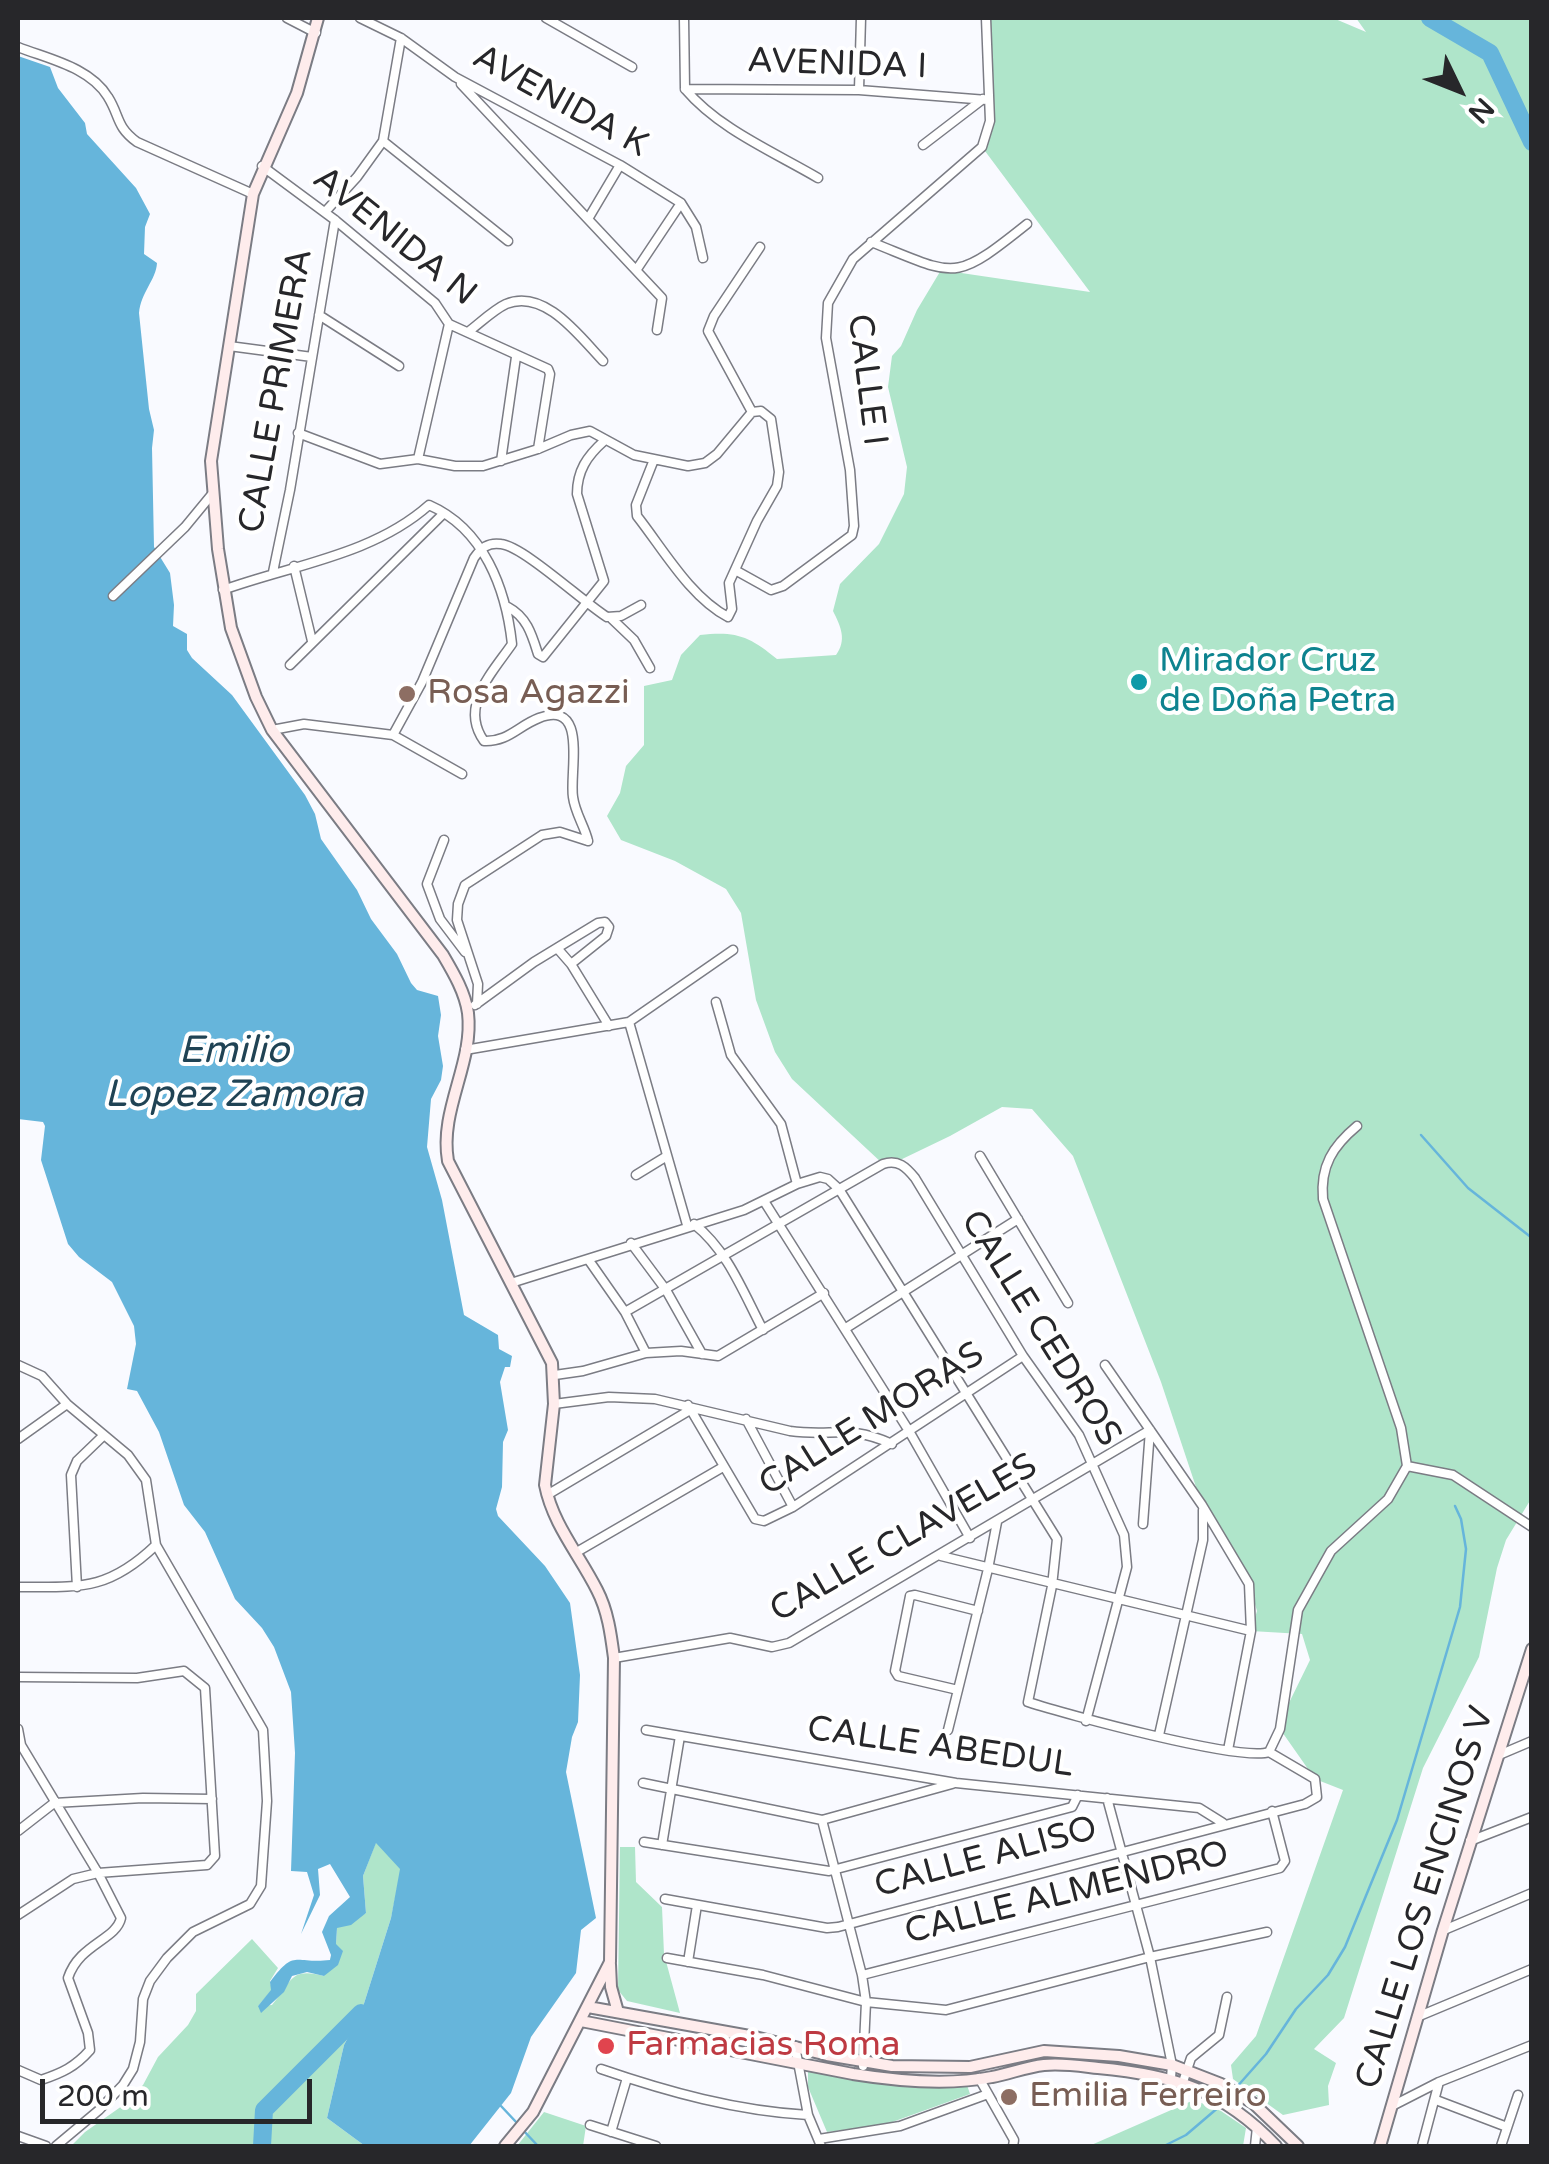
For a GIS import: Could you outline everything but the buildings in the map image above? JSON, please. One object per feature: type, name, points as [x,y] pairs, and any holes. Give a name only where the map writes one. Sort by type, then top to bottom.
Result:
[{"type":"street","points":[[287,18],[316,33]]},
{"type":"street","points":[[318,18],[297,92],[252,194],[213,442],[213,493],[223,590],[243,665],[272,730],[443,955],[472,1008]]},
{"type":"street","name":"AVENIDA K","points":[[360,18],[401,38],[456,77],[620,165],[681,203]]},
{"type":"street","points":[[546,18],[632,67]]},
{"type":"street","points":[[684,18],[684,89],[718,120],[818,178]]},
{"type":"street","points":[[859,90],[861,18]]},
{"type":"street","name":"CALLE I","points":[[735,570],[771,590],[783,586],[852,535],[851,482],[826,338],[828,303],[844,270],[871,242],[982,147],[990,121],[985,99],[986,18]]},
{"type":"street","name":"CALLE PRIMERA","points":[[325,212],[357,178],[382,141],[401,38]]},
{"type":"street","points":[[18,47],[88,75],[108,96],[124,132],[138,142],[252,194]]},
{"type":"street","points":[[456,77],[662,298],[657,330]]},
{"type":"street","name":"AVENIDA I","points":[[684,89],[859,90],[985,99]]},
{"type":"street","points":[[923,145],[985,99]]},
{"type":"street","points":[[382,141],[508,241]]},
{"type":"street","points":[[588,220],[620,165]]},
{"type":"street","name":"AVENIDA N","points":[[262,166],[325,212],[435,303],[449,324],[548,369],[545,419],[538,449]]},
{"type":"street","points":[[637,269],[681,203],[696,227],[703,258]]},
{"type":"street","name":"CALLE PRIMERA","points":[[273,572],[335,220]]},
{"type":"street","points":[[871,242],[941,270],[958,270],[985,258],[1027,224]]},
{"type":"street","points":[[752,412],[708,331],[760,246]]},
{"type":"street","points":[[468,332],[506,304],[526,300],[560,316],[603,360]]},
{"type":"street","points":[[319,315],[399,366]]},
{"type":"street","points":[[418,459],[449,324]]},
{"type":"street","points":[[229,346],[312,356]]},
{"type":"street","points":[[501,462],[516,357]]},
{"type":"street","points":[[298,433],[380,464],[418,459],[482,466],[590,431],[653,462],[688,466],[706,463],[752,412],[761,411],[771,420],[777,486],[756,521],[729,583],[732,609],[728,617],[712,606],[678,569],[637,516],[636,505],[653,462]]},
{"type":"street","points":[[508,608],[530,630],[538,654],[543,657],[604,582],[577,480],[586,460],[604,441]]},
{"type":"street","points":[[112,596],[185,527],[213,493]]},
{"type":"street","points":[[223,590],[361,547],[408,523],[429,505],[457,523],[480,550],[492,566],[508,608],[512,644],[481,689],[473,712],[475,728],[484,741],[492,742],[508,738],[544,716],[560,715],[569,721],[574,733],[572,796],[588,841],[560,832],[542,835],[470,879],[458,904],[458,920],[478,984],[445,1144],[448,1161],[548,1352],[555,1375],[547,1494],[555,1521],[605,1609],[614,1658],[610,1962],[618,2012]]},
{"type":"street","points":[[290,665],[444,513]]},
{"type":"street","points":[[393,735],[422,682],[480,550],[486,546],[502,544],[519,551],[585,603],[612,619],[634,640],[650,668]]},
{"type":"street","name":"CALLE PRIMERA","points":[[294,566],[312,641]]},
{"type":"street","points":[[612,619],[641,605]]},
{"type":"street","points":[[272,730],[304,724],[393,735],[462,774]]},
{"type":"street","points":[[444,840],[427,884],[440,919],[468,955]]},
{"type":"street","points":[[472,1008],[557,948],[605,922],[609,927],[606,936],[571,964]]},
{"type":"street","points":[[557,948],[608,1026]]},
{"type":"street","points":[[465,1050],[628,1022],[733,950]]},
{"type":"street","points":[[716,1002],[732,1055],[781,1124],[797,1184]]},
{"type":"street","points":[[628,1022],[690,1225],[712,1239],[724,1256],[763,1330]]},
{"type":"street","points":[[511,1283],[764,1200],[797,1184],[820,1177],[828,1179],[839,1188],[1057,1539],[1052,1586],[1028,1702],[1086,1721],[1262,1755],[1269,1752],[1280,1729],[1298,1610],[1331,1550],[1388,1500],[1408,1466],[1401,1428],[1322,1199],[1326,1165],[1338,1142],[1357,1126]]},
{"type":"street","points":[[636,1175],[667,1156]]},
{"type":"street","points":[[980,1156],[1068,1303]]},
{"type":"street","name":"CALLE CEDROS","points":[[839,1188],[883,1164],[896,1162],[915,1178],[1023,1356],[1093,1462],[1124,1535],[1126,1567],[1118,1599]]},
{"type":"street","points":[[625,1312],[839,1188]]},
{"type":"street","points":[[764,1200],[910,1431],[970,1538]]},
{"type":"street","points":[[846,1328],[1018,1220]]},
{"type":"street","points":[[631,1243],[666,1290],[702,1354]]},
{"type":"street","points":[[588,1260],[625,1312],[646,1353]]},
{"type":"street","points":[[555,1375],[646,1353],[682,1351],[718,1356],[824,1294]]},
{"type":"street","name":"CALLE MORAS","points":[[689,1407],[759,1522],[794,1508],[1023,1356]]},
{"type":"street","points":[[18,1365],[42,1376],[67,1404],[128,1454],[146,1480],[156,1545],[263,1730],[267,1801],[261,1886],[250,1904],[193,1932],[166,1958],[143,1998],[140,2042],[124,2085],[56,2146]]},
{"type":"street","points":[[1104,1365],[1202,1505],[1249,1584],[1251,1631],[1228,1750]]},
{"type":"street","points":[[554,1404],[632,1397],[812,1434],[855,1430],[892,1444]]},
{"type":"street","points":[[18,1439],[67,1404]]},
{"type":"street","points":[[547,1494],[689,1407]]},
{"type":"street","points":[[746,1419],[794,1508]]},
{"type":"street","points":[[1143,1524],[1150,1430]]},
{"type":"street","name":"CALLE CLAVELES","points":[[614,1658],[730,1638],[772,1646],[789,1643],[1150,1430]]},
{"type":"street","points":[[77,1588],[71,1475],[77,1461],[104,1435]]},
{"type":"street","points":[[1408,1466],[1453,1475],[1532,1527]]},
{"type":"street","points":[[575,1553],[723,1467]]},
{"type":"street","points":[[1159,1736],[1203,1540],[1202,1505]]},
{"type":"street","points":[[948,1730],[997,1522]]},
{"type":"street","points":[[18,1588],[77,1588],[121,1575],[156,1545]]},
{"type":"street","points":[[940,1556],[1251,1631]]},
{"type":"street","points":[[901,1580],[910,1596],[895,1671],[898,1676],[958,1690]]},
{"type":"street","points":[[910,1596],[978,1611]]},
{"type":"street","points":[[1086,1721],[1118,1599]]},
{"type":"street","name":"CALLE LOS ENCINOS V","points":[[1380,2146],[1442,1930],[1532,1649]]},
{"type":"street","points":[[18,1677],[137,1678],[184,1671],[205,1688],[214,1856],[206,1866],[73,1879],[18,1915]]},
{"type":"street","points":[[18,1730],[18,1745],[121,1918],[117,1929],[78,1956],[68,1978],[88,2033],[90,2050],[65,2072],[41,2080],[18,2070]]},
{"type":"street","name":"CALLE ABEDUL","points":[[646,1730],[956,1783],[1199,1808],[1223,1823]]},
{"type":"street","points":[[662,1845],[680,1736]]},
{"type":"street","points":[[1498,1755],[1532,1741]]},
{"type":"street","name":"CALLE ALISO","points":[[665,1899],[827,1928],[848,1924],[1306,1804],[1317,1797],[1315,1779],[1269,1752]]},
{"type":"street","points":[[644,1783],[822,1820],[956,1783]]},
{"type":"street","points":[[644,1842],[834,1871],[1072,1807],[1078,1794]]},
{"type":"street","points":[[1108,1798],[1150,1957],[1171,2072]]},
{"type":"street","points":[[18,1831],[54,1803],[212,1799]]},
{"type":"street","name":"CALLE ALMENDRO","points":[[862,1975],[1285,1865],[1272,1811]]},
{"type":"street","points":[[1470,1841],[1532,1817]]},
{"type":"street","points":[[822,1820],[862,1975],[866,2002],[862,2076]]},
{"type":"street","points":[[1442,1930],[1532,1892]]},
{"type":"street","points":[[688,1962],[697,1905]]},
{"type":"street","points":[[667,1958],[762,1975],[866,2002],[925,2009],[967,2007],[1150,1957],[1267,1932]]},
{"type":"street","points":[[505,2146],[534,2112],[610,1962]]},
{"type":"street","points":[[1417,2017],[1532,1969]]},
{"type":"street","points":[[1185,2076],[1195,2054],[1220,2035],[1228,1997]]},
{"type":"street","points":[[588,2007],[863,2062],[956,2068],[1044,2051],[1119,2056],[1221,2084],[1250,2101],[1298,2146]]},
{"type":"street","points":[[581,2020],[862,2076],[930,2082],[979,2078],[1047,2064],[1171,2072]]},
{"type":"street","points":[[1392,2106],[1439,2082],[1532,2045]]},
{"type":"street","points":[[795,2046],[808,2114],[820,2143],[900,2126],[988,2094]]},
{"type":"street","points":[[601,2069],[679,2094],[774,2113],[808,2114]]},
{"type":"street","points":[[1185,2076],[1257,2126],[1276,2146]]},
{"type":"street","points":[[611,2132],[627,2078]]},
{"type":"street","points":[[979,2078],[1013,2146]]},
{"type":"street","points":[[1422,2146],[1439,2082]]},
{"type":"street","points":[[1501,2146],[1518,2096]]},
{"type":"street","points":[[1436,2100],[1508,2127]]},
{"type":"street","points":[[590,2125],[656,2146]]},
{"type":"street","points":[[1254,2146],[1257,2126]]},
{"type":"street","points":[[18,2136],[46,2146]]},
{"type":"green space","points":[[986,18],[1333,18],[1366,32],[1356,18],[1531,18],[1531,1499],[1506,1540],[1479,1657],[1423,1768],[1344,2018],[1314,2049],[1336,2063],[1328,2086],[1329,2105],[1283,2115],[1233,2079],[1231,2065],[1256,2036],[1343,1790],[1315,1779],[1280,1729],[1310,1660],[1302,1634],[1251,1631],[1257,1611],[1249,1584],[1202,1505],[1161,1382],[1073,1156],[1032,1109],[1002,1107],[896,1162],[883,1164],[792,1079],[775,1052],[756,1000],[741,913],[726,889],[675,861],[621,840],[607,816],[620,793],[626,766],[644,745],[644,686],[672,680],[681,655],[700,635],[742,637],[777,659],[836,655],[842,639],[833,611],[840,584],[879,544],[904,494],[907,467],[888,387],[892,356],[941,270],[1090,292],[982,147],[988,136]]},
{"type":"green space","points":[[376,1842],[401,1869],[391,1918],[361,2013],[344,2045],[327,2118],[365,2146],[71,2146],[143,2085],[158,2057],[188,2025],[196,2011],[196,1994],[252,1939],[278,1968],[270,1981],[272,1990],[258,2006],[272,2005],[297,1975],[324,1976],[336,1944],[337,1927],[366,1913],[363,1876]]},
{"type":"green space","points":[[620,1847],[635,1847],[636,1882],[662,1907],[664,1954],[680,2013],[627,2001],[618,1990]]},
{"type":"green space","points":[[808,2070],[907,2086],[967,2085],[970,2094],[884,2125],[827,2132],[808,2087]]},
{"type":"green space","points":[[1194,2100],[1221,2111],[1246,2128],[1243,2146],[1089,2146]]},
{"type":"green space","points":[[544,2112],[586,2126],[583,2146],[517,2146]]},
{"type":"water","name":"Emilio Lopez Zamora","points":[[18,56],[50,67],[58,88],[85,123],[87,134],[136,188],[150,214],[145,227],[144,254],[157,263],[139,313],[154,430],[154,547],[170,573],[173,626],[187,634],[187,650],[192,658],[232,695],[305,795],[321,839],[397,954],[411,983],[417,990],[438,996],[443,1066],[431,1099],[427,1147],[442,1200],[464,1315],[498,1335],[499,1349],[512,1356],[500,1382],[508,1430],[503,1442],[502,1487],[496,1509],[498,1516],[545,1566],[570,1603],[580,1675],[578,1722],[566,1772],[596,1918],[581,1930],[576,1973],[531,2037],[511,2093],[469,2146],[365,2146],[327,2118],[344,2045],[361,2013],[391,1918],[400,1869],[376,1843],[363,1876],[366,1913],[351,1925],[337,1928],[336,1944],[343,1951],[338,1965],[324,1976],[307,1972],[292,1976],[284,1992],[261,2013],[258,2006],[271,1990],[270,1982],[290,1961],[330,1960],[322,1932],[329,1916],[350,1897],[330,1864],[318,1869],[320,1895],[301,1934],[314,1895],[307,1872],[291,1871],[295,1753],[291,1692],[274,1647],[235,1599],[205,1532],[184,1505],[159,1432],[137,1391],[127,1389],[136,1344],[134,1326],[112,1282],[68,1244],[41,1160],[45,1126],[43,1122],[18,1119]]},
{"type":"waterway","points":[[1430,18],[1490,53],[1532,142]]},
{"type":"waterway","points":[[1421,1135],[1468,1188],[1532,1238]]},
{"type":"waterway","points":[[1235,2089],[1266,2054],[1296,2009],[1328,1975],[1345,1947],[1397,1820],[1460,1607],[1466,1549],[1455,1506]]},
{"type":"waterway","points":[[262,2146],[264,2110],[361,2013]]},
{"type":"waterway","points":[[501,2106],[517,2123]]},
{"type":"waterway","points":[[1164,2146],[1186,2135],[1220,2106]]},
{"type":"waterway","points":[[522,2129],[538,2146]]},
{"type":"place","name":"Mirador Cruz de Doña Petra","points":[[1139,682]]},
{"type":"place","name":"Rosa Agazzi","points":[[407,694]]},
{"type":"place","name":"Farmacias Roma","points":[[606,2046]]},
{"type":"place","name":"Emilia Ferreiro","points":[[1009,2097]]}]
